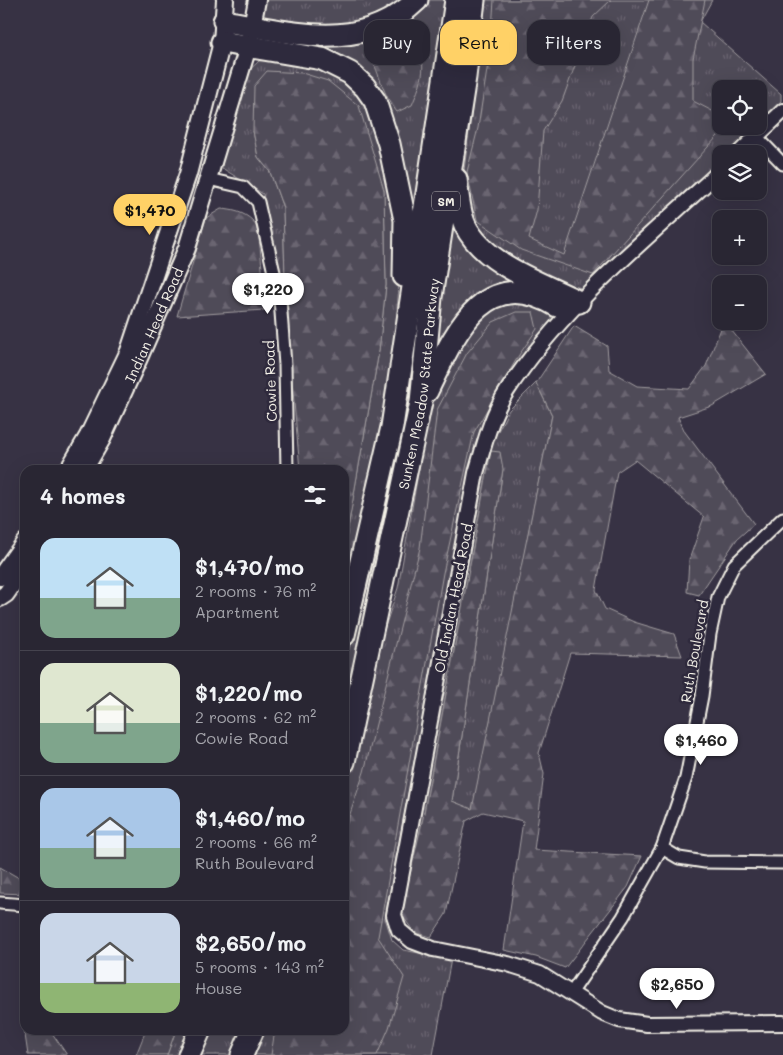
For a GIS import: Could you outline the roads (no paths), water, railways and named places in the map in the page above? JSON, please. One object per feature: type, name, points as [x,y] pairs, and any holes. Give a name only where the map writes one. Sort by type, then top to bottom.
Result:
[{"type":"highway","points":[[224,10],[253,26],[315,36],[346,36],[372,29],[403,14],[417,0]]},
{"type":"highway","name":"Sunken Meadow State Parkway","points":[[349,613],[392,427],[456,0]]},
{"type":"highway","name":"Sunken Meadow State Parkway","points":[[349,739],[421,402],[431,297],[453,156],[474,0]]},
{"type":"highway","points":[[222,42],[322,59],[350,73],[375,101],[389,144],[405,220],[403,357]]},
{"type":"highway","points":[[453,156],[459,202],[465,224],[478,245],[498,261],[574,307]]},
{"type":"highway","points":[[421,402],[456,333],[471,312],[495,297],[520,292],[574,307]]},
{"type":"highway","points":[[189,1055],[198,1035]]},
{"type":"highway","points":[[242,1055],[251,1035]]},
{"type":"main road","name":"Indian Head Road","points":[[87,465],[102,439],[140,358],[183,256],[248,47],[257,0]]},
{"type":"main road","name":"Indian Head Road","points":[[71,465],[88,436],[128,352],[188,174],[222,42],[224,10]]},
{"type":"main road","points":[[0,577],[20,549]]},
{"type":"main road","points":[[0,598],[6,594],[20,574]]},
{"type":"street","points":[[748,145],[783,111]]},
{"type":"street","points":[[757,137],[783,164]]},
{"type":"street","name":"Old Indian Head Road","points":[[712,178],[574,307],[506,392],[487,433],[480,457],[394,915],[399,930],[404,936],[420,945],[520,967],[540,974],[610,1017],[630,1022],[783,1023]]},
{"type":"street","name":"Cowie Road","points":[[208,179],[243,187],[258,202],[280,299],[286,364],[287,465]]},
{"type":"street","name":"Ruth Boulevard","points":[[572,992],[623,917],[662,848],[686,778],[718,597],[734,565],[780,525]]},
{"type":"street","points":[[662,848],[679,858],[705,862],[783,863]]},
{"type":"street","points":[[0,904],[20,905]]}]
